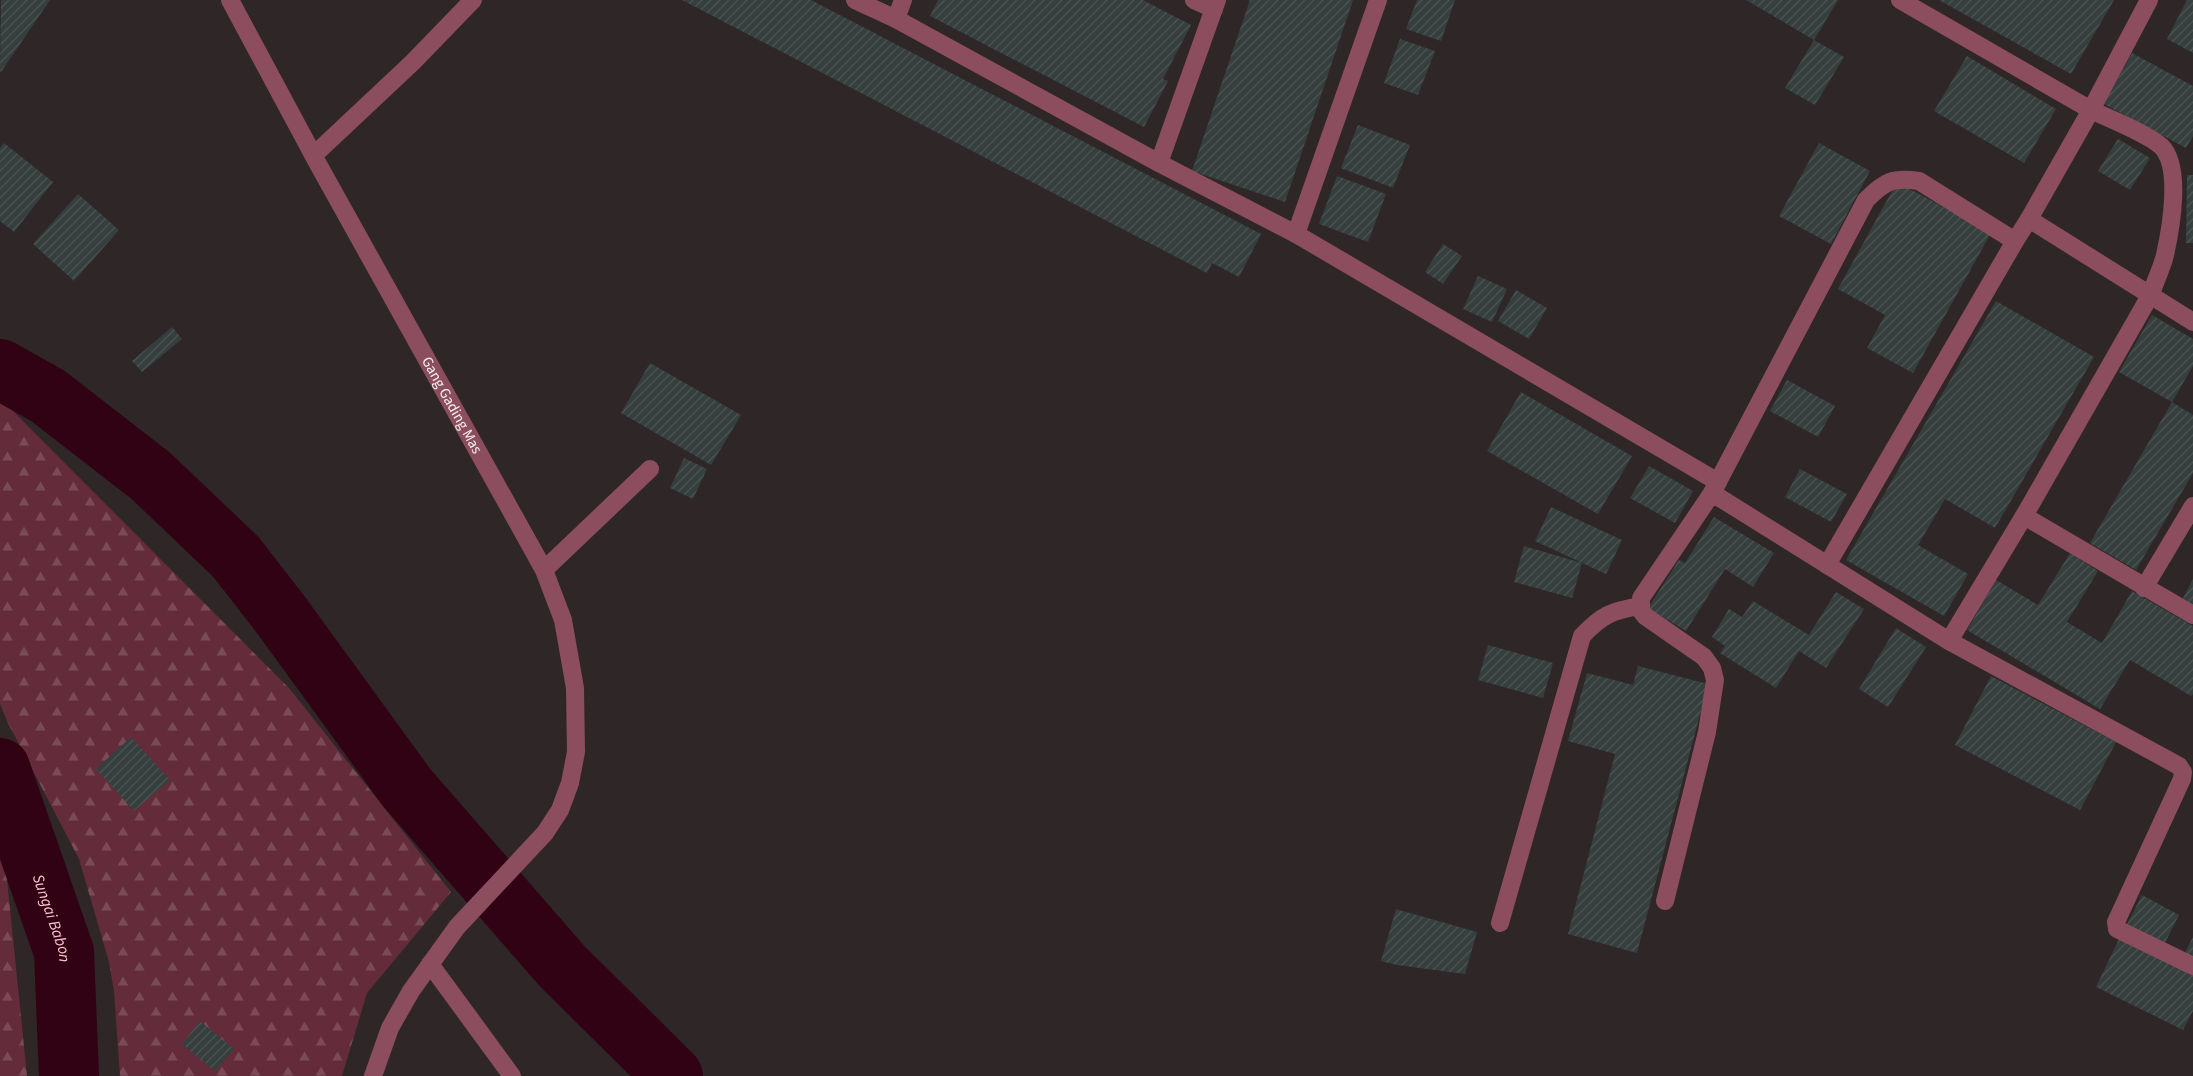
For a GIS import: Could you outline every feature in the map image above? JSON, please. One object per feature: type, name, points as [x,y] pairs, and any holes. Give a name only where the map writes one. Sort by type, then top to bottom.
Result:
[{"type":"street","name":"Gang Gading Mas","points":[[230,0],[544,570],[563,620],[571,657],[576,713],[576,752],[570,783],[560,810],[545,833],[458,927],[411,991],[390,1028],[373,1076]]},
{"type":"street","points":[[314,155],[413,62],[473,0]]},
{"type":"street","points":[[855,0],[896,19],[1159,163],[1296,234],[1715,488],[1827,565],[1949,641],[2179,766],[2182,779],[2116,926],[2117,929],[2193,966]]},
{"type":"street","points":[[896,19],[903,0]]},
{"type":"street","points":[[1159,163],[1215,5],[1194,0]]},
{"type":"street","points":[[1296,234],[1378,0]]},
{"type":"street","points":[[1900,0],[2091,110],[2152,140],[2168,156],[2172,166],[2173,203],[2165,256],[2151,294],[2024,516],[1949,641]]},
{"type":"street","points":[[1827,565],[2029,219],[2091,110],[2149,0]]},
{"type":"street","points":[[1665,901],[1707,732],[1716,680],[1708,662],[1645,616],[1640,606],[1644,591],[1715,488],[1866,200],[1880,186],[1891,180],[1919,181],[2015,241]]},
{"type":"street","points":[[2029,219],[2193,322]]},
{"type":"street","points":[[544,570],[650,469]]},
{"type":"street","points":[[2144,588],[2193,506]]},
{"type":"street","points":[[2024,516],[2193,615]]},
{"type":"street","points":[[1500,923],[1582,636],[1598,619],[1620,609],[1640,606]]},
{"type":"street","points":[[430,964],[512,1076]]},
{"type":"green space","points":[[0,398],[289,688],[451,892],[367,993],[342,1076],[120,1076],[114,991],[109,962],[79,859],[0,704]]},
{"type":"green space","points":[[0,852],[5,860],[27,1076],[0,1076]]},
{"type":"building","points":[[1,0],[50,0],[1,72],[0,71]]},
{"type":"building","points":[[682,0],[811,0],[1261,234],[1239,277],[1212,263],[1207,273]]},
{"type":"building","points":[[938,0],[1143,0],[1191,25],[1163,79],[1168,81],[1144,127],[930,16]]},
{"type":"building","points":[[1250,0],[1353,0],[1285,202],[1192,171]]},
{"type":"building","points":[[1417,0],[1455,0],[1441,41],[1406,29]]},
{"type":"building","points":[[1746,0],[1838,0],[1814,40]]},
{"type":"building","points":[[1939,0],[2114,0],[2071,74]]},
{"type":"building","points":[[2187,0],[2193,0],[2193,53],[2167,39]]},
{"type":"building","points":[[1400,39],[1435,51],[1418,95],[1384,83]]},
{"type":"building","points":[[1814,40],[1844,57],[1815,105],[1785,88]]},
{"type":"building","points":[[2132,53],[2193,86],[2193,136],[2186,148],[2104,104]]},
{"type":"building","points":[[1967,56],[2056,109],[2024,163],[1934,111]]},
{"type":"building","points":[[1358,125],[1410,145],[1393,188],[1341,168]]},
{"type":"building","points":[[2118,139],[2150,158],[2130,190],[2098,171]]},
{"type":"building","points":[[4,143],[53,182],[14,232],[0,221],[0,148]]},
{"type":"building","points":[[1819,143],[1870,171],[1831,244],[1779,216]]},
{"type":"building","points":[[2187,175],[2193,175],[2193,243],[2186,243]]},
{"type":"building","points":[[1337,176],[1386,194],[1368,242],[1319,224]]},
{"type":"building","points":[[1897,182],[1991,233],[1913,373],[1867,348],[1885,315],[1838,289]]},
{"type":"building","points":[[78,194],[119,230],[74,281],[33,244]]},
{"type":"building","points":[[1443,244],[1462,256],[1443,284],[1425,272]]},
{"type":"building","points":[[1478,276],[1507,289],[1492,322],[1463,309]]},
{"type":"building","points":[[1516,290],[1547,308],[1529,339],[1498,321]]},
{"type":"building","points":[[1996,301],[2094,357],[1995,528],[1945,499],[1918,545],[1968,574],[1944,616],[1846,560]]},
{"type":"building","points":[[2152,315],[2193,339],[2193,366],[2172,402],[2119,372]]},
{"type":"building","points":[[172,327],[182,339],[142,372],[132,361]]},
{"type":"building","points":[[650,363],[741,415],[711,465],[621,413]]},
{"type":"building","points":[[1787,380],[1835,406],[1818,437],[1770,411]]},
{"type":"building","points":[[1521,392],[1632,456],[1598,514],[1487,451]]},
{"type":"building","points":[[2172,402],[2193,415],[2193,473],[2136,570],[2090,543]]},
{"type":"building","points":[[684,458],[707,469],[693,499],[670,488]]},
{"type":"building","points":[[1649,466],[1693,491],[1675,523],[1630,498]]},
{"type":"building","points":[[1800,469],[1847,494],[1831,522],[1785,497]]},
{"type":"building","points":[[1551,507],[1622,540],[1606,574],[1535,541]]},
{"type":"building","points":[[1714,517],[1774,553],[1753,587],[1725,569],[1686,631],[1648,608],[1679,560],[1685,563]]},
{"type":"building","points":[[1524,546],[1582,563],[1572,598],[1514,582]]},
{"type":"building","points":[[2070,553],[2098,571],[2067,622],[2102,643],[2132,591],[2193,626],[2193,694],[2191,696],[2130,660],[2100,709],[1967,630],[1996,580],[2038,605]]},
{"type":"building","points":[[2193,579],[2193,608],[2181,602]]},
{"type":"building","points":[[1836,592],[1864,609],[1826,668],[1799,651],[1776,688],[1720,653],[1725,646],[1712,637],[1729,609],[1742,617],[1753,601],[1809,635]]},
{"type":"building","points":[[1896,628],[1926,647],[1888,707],[1859,689]]},
{"type":"building","points":[[1488,645],[1553,663],[1543,698],[1478,680]]},
{"type":"building","points":[[1638,666],[1708,684],[1637,953],[1568,934],[1615,754],[1568,741],[1587,673],[1633,685]]},
{"type":"building","points":[[1991,676],[2116,742],[2080,810],[1955,745]]},
{"type":"building","points":[[131,737],[170,780],[134,811],[96,769]]},
{"type":"building","points":[[2142,895],[2179,915],[2164,945],[2126,926]]},
{"type":"building","points":[[1396,909],[1477,932],[1465,974],[1381,961]]},
{"type":"building","points":[[2120,937],[2193,973],[2193,1011],[2183,1030],[2096,987]]},
{"type":"building","points":[[2193,937],[2193,959],[2184,954]]},
{"type":"building","points":[[200,1021],[234,1049],[215,1071],[182,1044]]},
{"type":"waterway","points":[[0,369],[48,396],[151,476],[236,557],[407,788],[562,966],[673,1076]]},
{"type":"waterway","name":"Sungai Babon","points":[[0,768],[64,952],[69,1076]]}]
